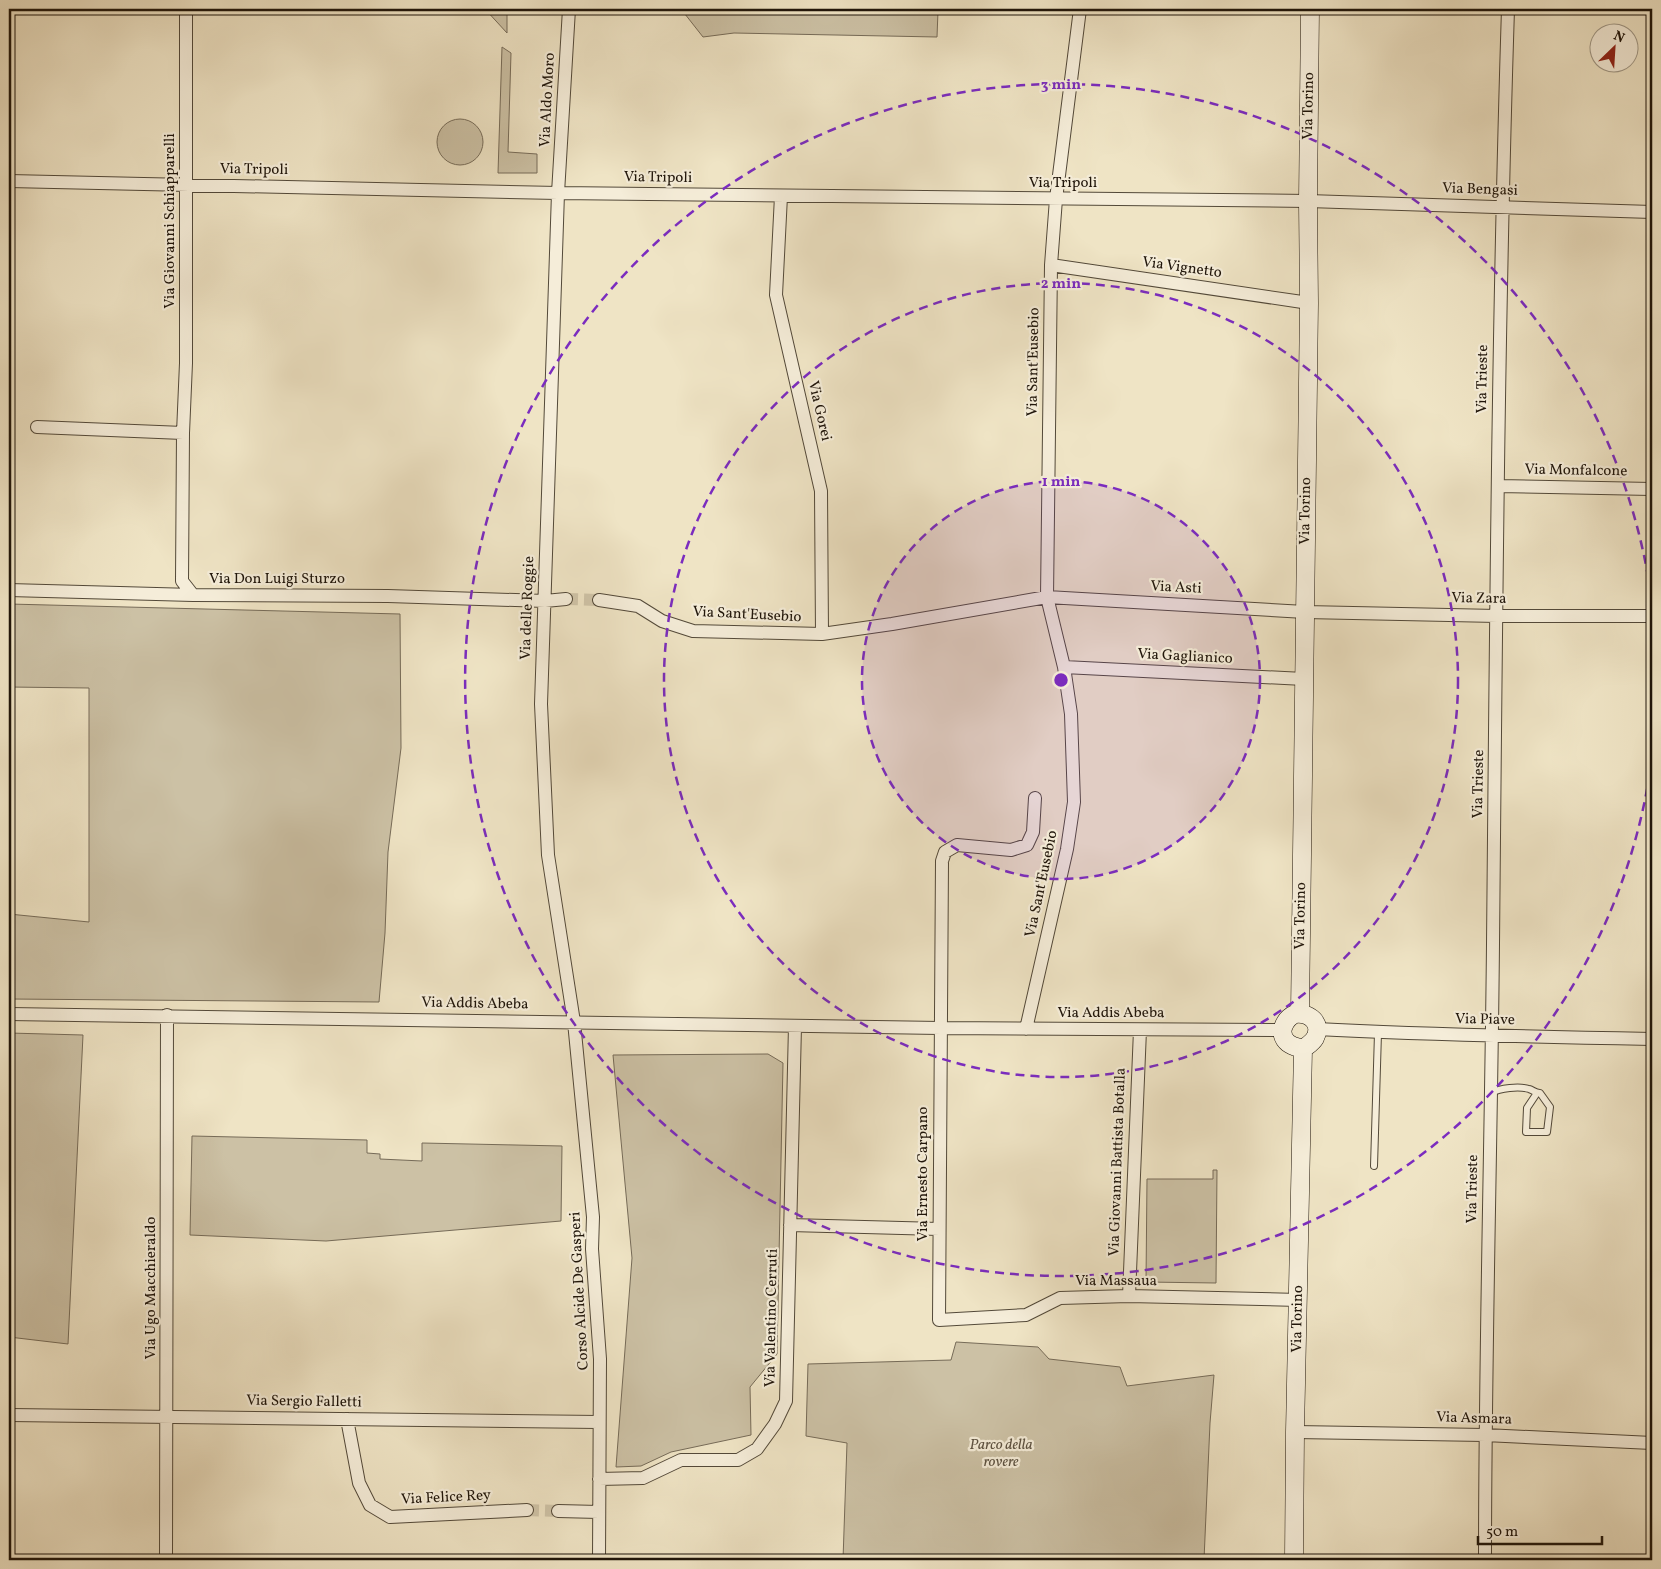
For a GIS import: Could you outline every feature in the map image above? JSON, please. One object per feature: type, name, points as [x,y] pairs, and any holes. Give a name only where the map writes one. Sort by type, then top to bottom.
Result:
[{"type":"street","name":"Via Giovanni Schiapparelli","points":[[186,9],[186,363],[183,433],[182,581],[193,595]]},
{"type":"street","name":"Via Aldo Moro","points":[[558,193],[569,9]]},
{"type":"street","name":"Via Sant'Eusebio","points":[[1026,1029],[1068,849],[1074,802],[1071,714],[1064,667],[1047,597],[1051,265],[1056,199],[1080,9]]},
{"type":"street","name":"Via Torino","points":[[1300,1013],[1310,9]]},
{"type":"street","name":"Via Trieste","points":[[1485,1560],[1485,1435],[1502,208],[1508,9]]},
{"type":"street","name":"Via Tripoli","points":[[9,181],[558,193],[1308,201]]},
{"type":"street","name":"Via delle Roggie","points":[[558,193],[541,704],[548,854],[574,1022]]},
{"type":"street","name":"Via Gorei","points":[[781,196],[776,296],[821,491],[822,634]]},
{"type":"street","name":"Via Bengasi","points":[[1308,201],[1652,212]]},
{"type":"street","name":"Via Vignetto","points":[[1051,265],[1308,303]]},
{"type":"street","points":[[37,427],[183,433]]},
{"type":"street","name":"Via Monfalcone","points":[[1498,486],[1652,489]]},
{"type":"street","name":"Via Don Luigi Sturzo","points":[[9,590],[193,595],[388,596],[545,601]]},
{"type":"street","name":"Via Sant'Eusebio","points":[[598,600],[638,606],[662,621],[693,632],[822,634],[1047,597]]},
{"type":"street","name":"Via Asti","points":[[1047,597],[1304,612]]},
{"type":"street","points":[[545,601],[566,599]]},
{"type":"street","name":"Via Zara","points":[[1304,612],[1497,616],[1652,616]]},
{"type":"street","name":"Via Gaglianico","points":[[1064,667],[1304,679]]},
{"type":"street","points":[[940,1028],[942,861],[946,852],[957,845],[1011,850],[1027,845],[1033,832],[1035,798]]},
{"type":"street","points":[[1300,1013],[1312,1018],[1317,1029],[1314,1040],[1303,1049],[1289,1044],[1285,1040],[1283,1030],[1286,1020],[1290,1016],[1300,1013]]},
{"type":"street","name":"Via Addis Abeba","points":[[9,1014],[940,1028],[1283,1030]]},
{"type":"street","name":"Via Ugo Macchieraldo","points":[[166,1560],[167,1015]]},
{"type":"street","name":"Corso Alcide De Gasperi","points":[[574,1022],[593,1217],[592,1250],[600,1359],[599,1560]]},
{"type":"street","name":"Via Valentino Cerruti","points":[[599,1479],[643,1478],[681,1460],[738,1460],[757,1449],[775,1424],[786,1401],[795,1026]]},
{"type":"street","name":"Via Ernesto Carpano","points":[[939,1320],[940,1028]]},
{"type":"street","name":"Via Piave","points":[[1317,1029],[1492,1037],[1652,1039]]},
{"type":"street","name":"Via Giovanni Battista Botalla","points":[[1128,1296],[1140,1030]]},
{"type":"street","name":"Via Torino","points":[[1294,1560],[1303,1049]]},
{"type":"street","points":[[790,1226],[940,1229]]},
{"type":"street","name":"Via Massaua","points":[[939,1320],[1026,1315],[1060,1298],[1128,1296],[1299,1300]]},
{"type":"street","name":"Via Sergio Falletti","points":[[9,1415],[599,1422]]},
{"type":"street","name":"Via Felice Rey","points":[[347,1419],[359,1483],[370,1505],[390,1517],[526,1510]]},
{"type":"street","name":"Via Asmara","points":[[1295,1432],[1485,1435],[1652,1443]]},
{"type":"street","points":[[558,1511],[599,1512]]},
{"type":"lane","points":[[1374,1166],[1378,1033]]},
{"type":"lane","points":[[1491,1093],[1499,1089],[1530,1089],[1540,1093],[1550,1107],[1547,1132],[1526,1132],[1527,1108],[1537,1093]]},
{"type":"green space","points":[[485,9],[507,9],[507,33]]},
{"type":"green space","points":[[681,9],[983,10],[938,11],[937,37],[734,33],[703,37]]},
{"type":"green space","points":[[502,47],[511,53],[508,152],[537,154],[537,173],[498,173]]},
{"type":"green space","points":[[460,119],[473,123],[479,129],[483,142],[479,155],[473,161],[460,165],[447,161],[441,155],[437,142],[441,129],[447,123]]},
{"type":"green space","points":[[9,604],[400,614],[401,748],[388,852],[385,933],[379,1002],[9,999],[9,914],[89,922],[89,688],[9,687]]},
{"type":"green space","points":[[9,1033],[83,1035],[68,1344],[9,1337]]},
{"type":"green space","points":[[768,1054],[783,1063],[777,1354],[750,1387],[751,1435],[671,1452],[641,1466],[616,1467],[632,1258],[613,1055]]},
{"type":"green space","points":[[192,1136],[367,1140],[367,1153],[380,1154],[380,1159],[422,1161],[422,1143],[562,1146],[561,1221],[326,1241],[190,1235]]},
{"type":"green space","points":[[1213,1170],[1217,1170],[1216,1283],[1146,1282],[1147,1179],[1213,1179]]},
{"type":"green space","name":"Parco della rovere","points":[[956,1342],[1038,1347],[1049,1359],[1120,1367],[1127,1386],[1214,1375],[1204,1560],[843,1560],[847,1443],[806,1436],[808,1364],[951,1360]]},
{"type":"tunnel","points":[[566,599],[599,600]]},
{"type":"tunnel","points":[[527,1510],[558,1511]]}]
